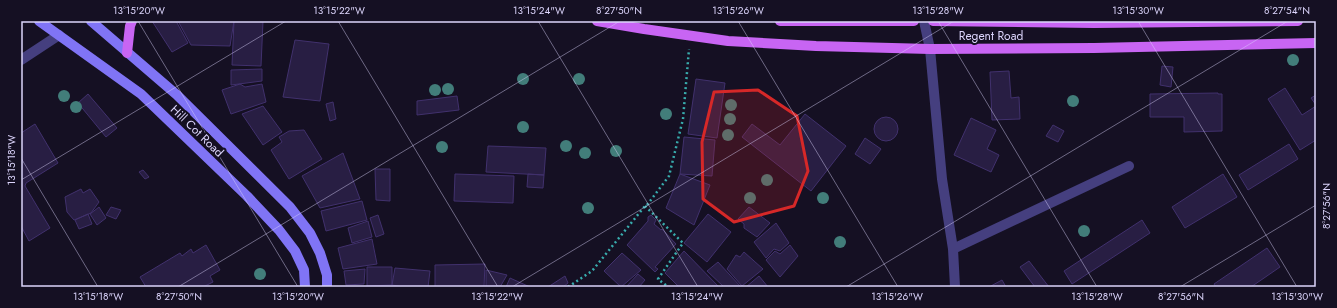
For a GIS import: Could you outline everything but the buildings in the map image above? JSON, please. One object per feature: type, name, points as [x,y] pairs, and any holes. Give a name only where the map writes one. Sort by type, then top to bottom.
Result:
[{"type":"main road","name":"Hill Cot Road","points":[[39,21],[141,94],[247,196],[280,230],[295,251],[304,270],[305,287]]},
{"type":"main road","name":"Hill Cot Road","points":[[91,21],[126,53],[177,95],[290,207],[310,233],[320,253],[326,275],[327,287]]},
{"type":"main road","points":[[126,53],[132,21]]},
{"type":"main road","name":"Regent Road","points":[[596,21],[728,41],[816,46],[930,49],[1094,48],[1316,43]]},
{"type":"main road","points":[[780,21],[914,21]]},
{"type":"main road","name":"Regent Road","points":[[933,21],[1094,23],[1298,21]]},
{"type":"street","points":[[924,21],[930,49],[942,179],[953,249],[955,287]]},
{"type":"street","points":[[21,60],[58,35]]},
{"type":"street","points":[[953,249],[1129,166]]},
{"type":"path","points":[[568,287],[592,271],[669,176],[683,119],[690,36]]},
{"type":"path","points":[[645,206],[683,243],[658,279],[668,287]]},
{"type":"highlighted area","points":[[758,90],[797,116],[808,171],[794,206],[734,222],[703,199],[702,142],[714,92]]}]
